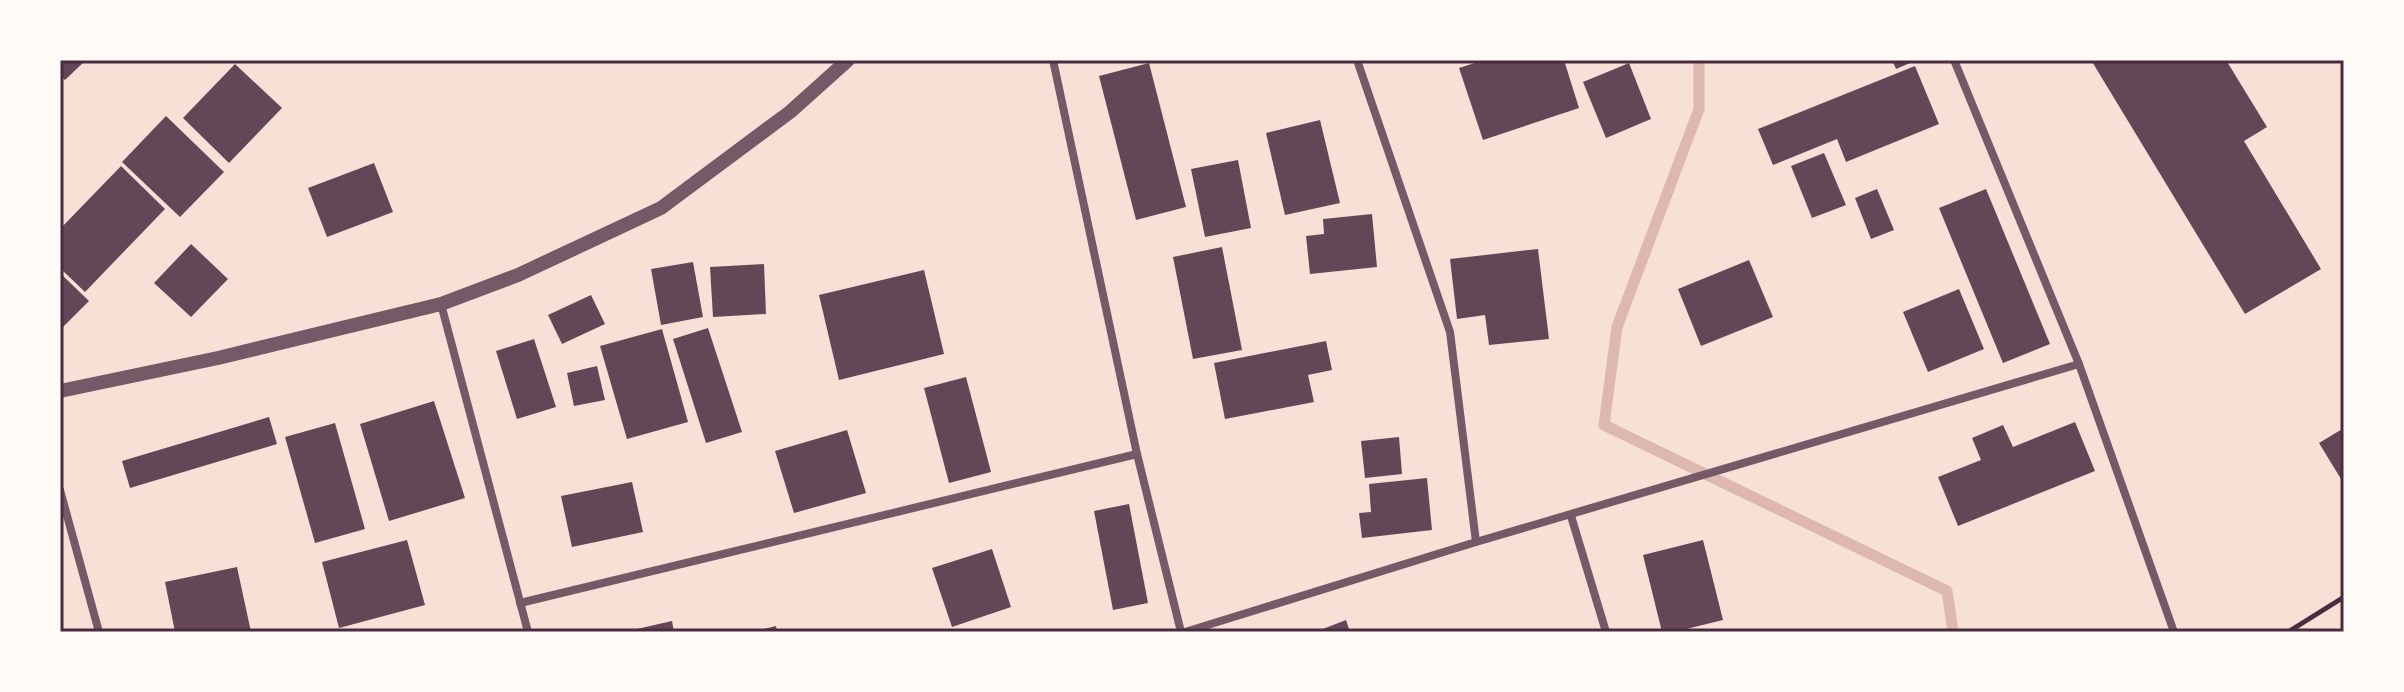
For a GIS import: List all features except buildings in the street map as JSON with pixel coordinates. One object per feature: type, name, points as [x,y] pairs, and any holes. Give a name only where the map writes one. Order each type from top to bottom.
[{"type":"street","points":[[60,391],[218,358],[441,304],[518,275],[661,208],[790,112],[848,60]]},
{"type":"street","points":[[1053,60],[1137,454],[1183,632],[2079,364]]},
{"type":"street","points":[[1357,60],[1450,332],[1476,542]]},
{"type":"street","points":[[1954,60],[2079,364],[2174,632]]},
{"type":"street","points":[[441,304],[528,632]]},
{"type":"street","points":[[520,603],[1137,454]]},
{"type":"street","points":[[60,490],[99,632]]},
{"type":"street","points":[[1571,516],[1606,632]]},
{"type":"path","points":[[2288,632],[2344,597]]},
{"type":"waterway","points":[[1699,60],[1699,109],[1617,327],[1604,425],[1947,591],[1953,632]]}]
